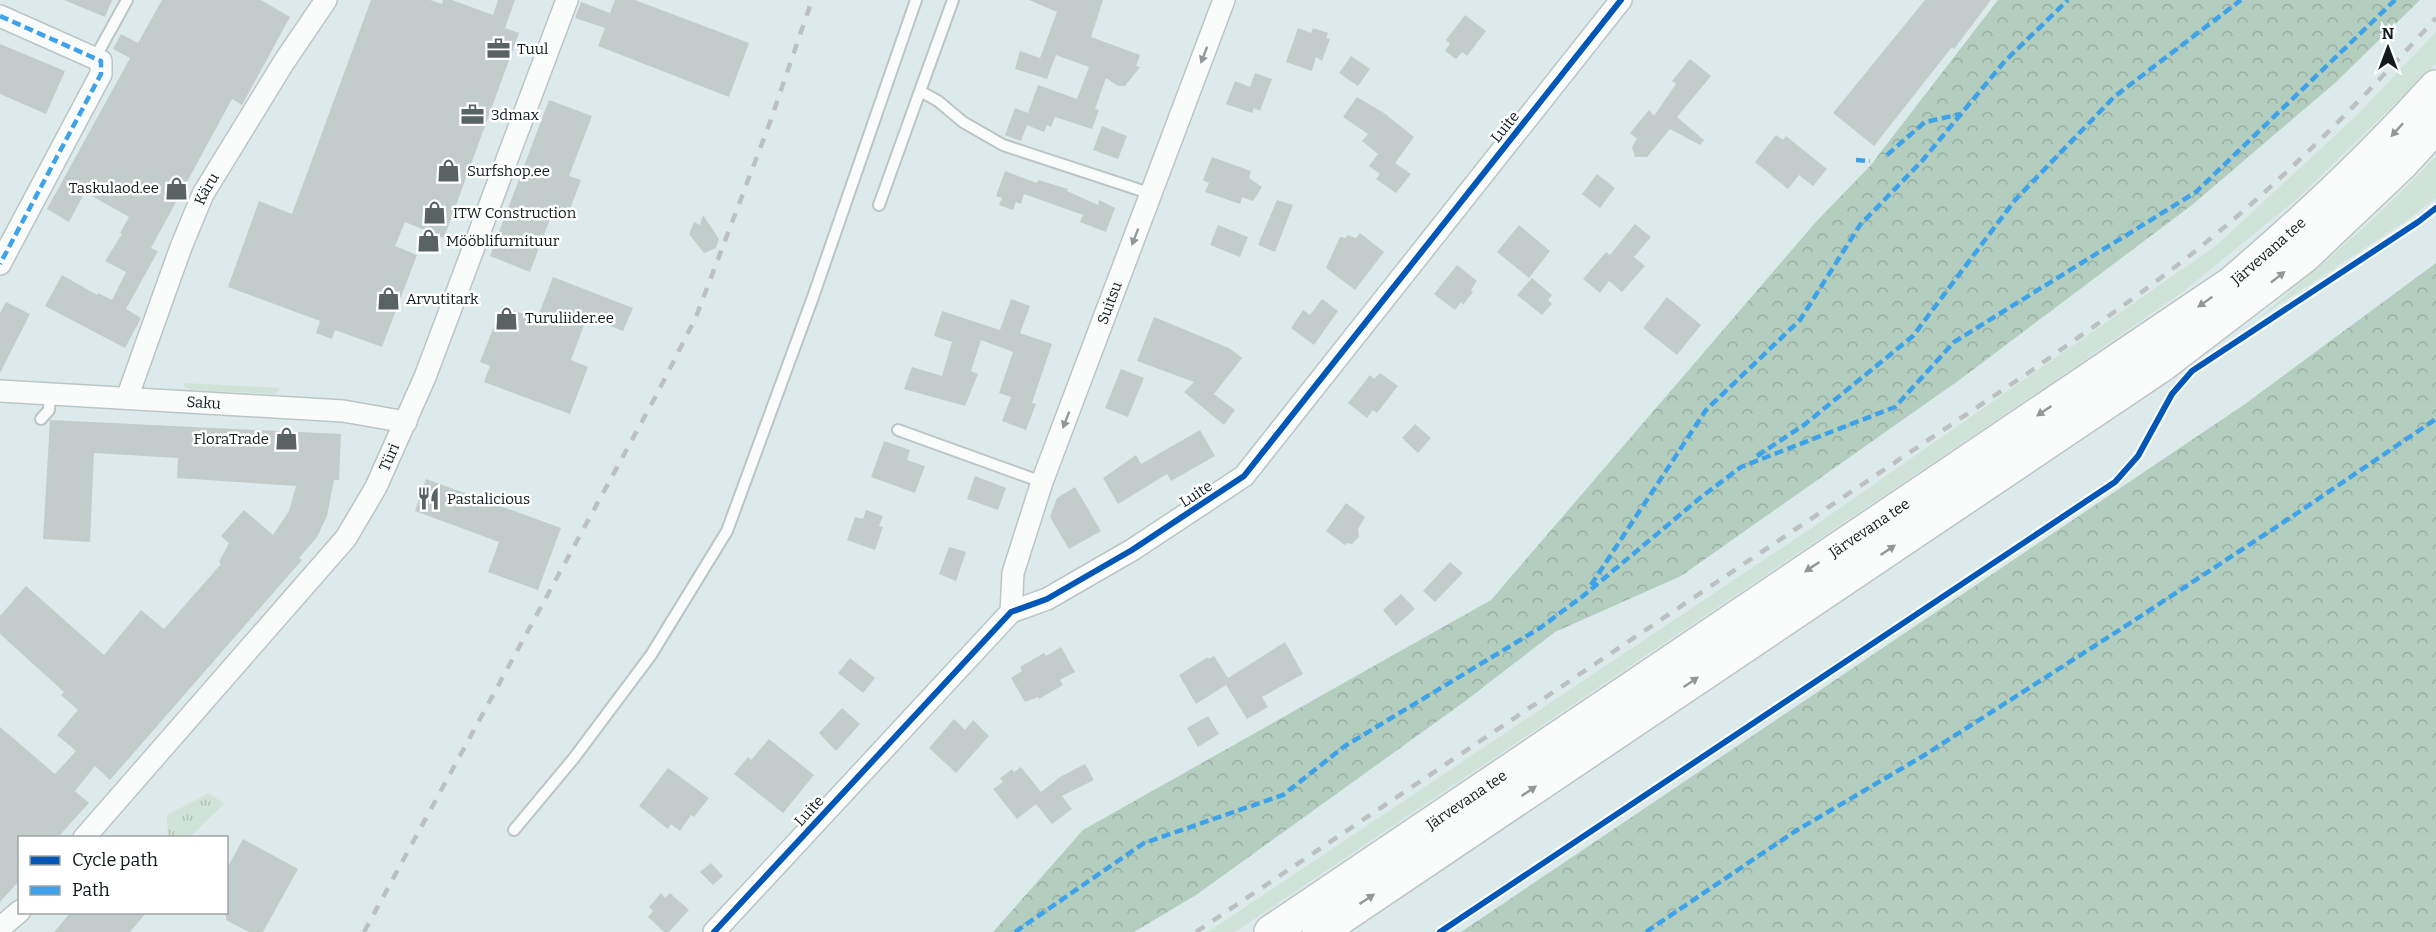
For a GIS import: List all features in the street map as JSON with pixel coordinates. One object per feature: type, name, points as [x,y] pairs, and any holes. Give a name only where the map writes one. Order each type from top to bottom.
[{"type":"highway","name":"Järvevana tee","points":[[1271,932],[2230,284],[2315,211],[2388,141],[2436,87]]},
{"type":"highway","name":"Järvevana tee","points":[[1319,932],[2163,364],[2303,258],[2401,164],[2436,126]]},
{"type":"street","name":"Türi","points":[[85,836],[346,538],[376,487],[406,422],[438,342],[567,0]]},
{"type":"street","name":"Suitsu","points":[[1011,612],[1013,573],[1042,482],[1224,0]]},
{"type":"street","name":"Luite","points":[[714,932],[1011,612],[1047,599],[1132,550],[1244,476],[1621,0]]},
{"type":"street","name":"Käru","points":[[127,398],[181,247],[203,194],[284,62],[326,2]]},
{"type":"street","points":[[0,16],[101,61],[101,74],[0,264]]},
{"type":"street","name":"Saku","points":[[0,391],[343,411],[406,422]]},
{"type":"street","points":[[0,928],[18,913]]},
{"type":"lane","points":[[95,58],[128,0]]},
{"type":"lane","points":[[514,830],[574,758],[651,656],[727,531],[813,297],[916,0]]},
{"type":"lane","points":[[879,205],[953,0]]},
{"type":"lane","points":[[920,91],[938,101],[963,122],[1003,145],[1152,194]]},
{"type":"lane","points":[[41,419],[49,410],[50,393]]},
{"type":"lane","points":[[898,430],[1042,482]]},
{"type":"green space","points":[[1998,0],[2420,0],[2335,83],[2192,205],[1962,378],[1681,576],[1555,632],[1464,702],[1196,895],[1134,932],[993,932],[1083,830],[1491,600],[1815,223],[1870,166]]},
{"type":"green space","points":[[2436,32],[2436,64],[2298,198],[2184,291],[1235,932],[1208,932],[1810,529],[2217,245],[2357,115]]},
{"type":"green space","points":[[2436,156],[2436,198],[2406,221],[2257,319],[2349,240]]},
{"type":"green space","points":[[2436,263],[2436,932],[1461,932],[2245,404]]},
{"type":"green space","points":[[184,383],[281,388],[275,394],[192,390],[185,387]]},
{"type":"green space","points":[[209,793],[224,804],[191,836],[168,836],[167,815]]},
{"type":"building","points":[[64,0],[112,0],[105,17]]},
{"type":"building","points":[[162,0],[261,0],[290,17],[242,105],[232,99],[151,248],[158,251],[126,309],[141,318],[125,348],[45,306],[62,275],[97,295],[98,293],[112,300],[126,272],[105,261],[122,234],[120,233],[129,217],[85,192],[69,222],[47,209],[130,58],[113,49],[121,34],[138,43]]},
{"type":"building","points":[[371,0],[430,0],[442,4],[443,0],[452,0],[493,15],[498,0],[515,0],[505,28],[519,33],[444,238],[405,222],[395,246],[417,255],[382,347],[335,330],[332,339],[316,333],[320,321],[228,287],[259,201],[292,214]]},
{"type":"building","points":[[615,0],[635,0],[749,43],[729,97],[598,46],[605,28],[575,18],[581,2],[610,13]]},
{"type":"building","points":[[1029,0],[1103,0],[1091,37],[1140,55],[1136,66],[1140,67],[1125,86],[1118,86],[1106,78],[1095,109],[1099,110],[1092,129],[1055,117],[1051,127],[1047,125],[1044,132],[1027,125],[1021,141],[1005,135],[1015,108],[1028,113],[1038,85],[1077,99],[1089,67],[1056,55],[1047,79],[1015,69],[1020,51],[1040,58],[1057,12]]},
{"type":"building","points":[[1925,0],[1991,0],[1874,146],[1833,113]]},
{"type":"building","points":[[1465,15],[1486,31],[1467,56],[1462,52],[1456,59],[1445,51],[1450,44],[1446,40]]},
{"type":"building","points":[[1298,28],[1311,33],[1313,28],[1328,33],[1326,38],[1330,39],[1322,61],[1316,57],[1312,71],[1286,62]]},
{"type":"building","points":[[0,44],[65,71],[46,114],[0,94]]},
{"type":"building","points":[[1351,56],[1370,69],[1358,86],[1339,73]]},
{"type":"building","points":[[1690,59],[1711,76],[1677,117],[1704,140],[1700,145],[1670,129],[1647,157],[1635,157],[1632,147],[1637,139],[1630,133],[1649,110],[1654,116],[1676,84],[1672,81]]},
{"type":"building","points":[[1255,73],[1272,79],[1260,111],[1254,108],[1252,113],[1226,104],[1235,81],[1250,87]]},
{"type":"building","points":[[1357,97],[1384,113],[1414,137],[1395,163],[1411,174],[1396,193],[1376,179],[1380,174],[1369,166],[1378,154],[1362,141],[1368,134],[1343,117]]},
{"type":"building","points":[[549,100],[592,116],[569,176],[581,180],[567,217],[553,211],[530,272],[490,256]]},
{"type":"building","points":[[1102,126],[1127,136],[1118,159],[1093,150]]},
{"type":"building","points":[[1776,135],[1783,140],[1786,136],[1827,169],[1813,186],[1799,175],[1788,189],[1755,162]]},
{"type":"building","points":[[1212,157],[1251,171],[1249,178],[1262,187],[1253,201],[1242,197],[1240,204],[1205,192],[1209,183],[1203,180]]},
{"type":"building","points":[[1005,171],[1037,183],[1038,180],[1068,189],[1067,191],[1098,205],[1099,200],[1115,208],[1106,232],[1080,222],[1083,215],[1024,194],[1021,204],[1016,202],[1013,210],[999,205],[1002,198],[996,196]]},
{"type":"building","points":[[1597,174],[1615,188],[1600,208],[1582,194]]},
{"type":"building","points":[[1277,200],[1293,205],[1275,252],[1258,245]]},
{"type":"building","points":[[703,215],[719,239],[716,248],[704,253],[689,234],[694,222],[700,225]]},
{"type":"building","points":[[1635,224],[1651,237],[1634,257],[1645,266],[1622,292],[1609,281],[1600,293],[1583,279],[1606,252],[1610,255]]},
{"type":"building","points":[[1218,225],[1248,237],[1240,257],[1210,245]]},
{"type":"building","points":[[1519,225],[1550,251],[1529,278],[1497,252]]},
{"type":"building","points":[[1360,233],[1384,252],[1355,290],[1326,268],[1340,237],[1346,238],[1347,235],[1356,238]]},
{"type":"building","points":[[1457,265],[1477,281],[1471,290],[1473,292],[1463,305],[1461,302],[1455,310],[1434,294]]},
{"type":"building","points":[[553,277],[633,308],[623,331],[587,317],[571,360],[588,367],[570,414],[484,382],[490,366],[480,362],[502,306],[537,319]]},
{"type":"building","points":[[1532,278],[1552,295],[1548,300],[1552,304],[1542,315],[1517,295]]},
{"type":"building","points":[[1667,297],[1701,325],[1677,355],[1643,328]]},
{"type":"building","points":[[1011,299],[1030,306],[1020,333],[1052,344],[1032,403],[1036,404],[1026,430],[1002,421],[1011,397],[999,393],[1013,352],[981,340],[971,371],[978,374],[965,406],[904,389],[912,367],[942,376],[952,342],[934,336],[942,311],[1000,330]]},
{"type":"building","points":[[1322,299],[1338,311],[1314,345],[1291,328],[1303,310],[1310,315]]},
{"type":"building","points":[[6,302],[30,314],[0,373],[0,313]]},
{"type":"building","points":[[1154,317],[1229,348],[1242,358],[1214,394],[1235,410],[1224,425],[1184,392],[1194,382],[1137,361]]},
{"type":"building","points":[[1121,369],[1144,378],[1128,417],[1105,408]]},
{"type":"building","points":[[1380,373],[1398,386],[1377,413],[1373,410],[1367,418],[1348,403],[1370,375],[1374,379]]},
{"type":"building","points":[[50,420],[341,434],[339,480],[334,480],[327,516],[317,537],[299,558],[302,560],[110,780],[95,766],[75,791],[89,803],[59,836],[18,836],[18,882],[0,902],[0,727],[55,774],[76,751],[57,735],[78,710],[61,695],[64,692],[0,634],[0,616],[26,586],[104,655],[141,610],[164,629],[221,564],[219,562],[229,543],[221,536],[244,510],[273,535],[289,511],[296,486],[177,478],[178,458],[94,453],[90,542],[43,539]]},
{"type":"building","points":[[1415,424],[1431,438],[1418,453],[1402,438]]},
{"type":"building","points":[[1200,430],[1215,456],[1171,481],[1167,474],[1118,504],[1103,478],[1136,455],[1141,464]]},
{"type":"building","points":[[884,441],[910,450],[907,460],[925,466],[915,493],[871,477]]},
{"type":"building","points":[[975,476],[1006,488],[998,510],[967,499]]},
{"type":"building","points":[[426,479],[561,528],[538,590],[488,572],[499,542],[415,511]]},
{"type":"building","points":[[1075,487],[1101,531],[1069,549],[1050,517],[1057,498]]},
{"type":"building","points":[[1346,503],[1365,517],[1358,529],[1359,537],[1352,544],[1345,545],[1326,531]]},
{"type":"building","points":[[866,510],[883,516],[879,526],[883,527],[875,550],[847,540],[855,517],[863,519]]},
{"type":"building","points":[[949,547],[966,552],[956,581],[939,574]]},
{"type":"building","points":[[1450,562],[1463,573],[1435,602],[1423,591]]},
{"type":"building","points":[[1401,594],[1415,609],[1396,626],[1383,610]]},
{"type":"building","points":[[1285,642],[1303,674],[1262,697],[1268,707],[1247,719],[1226,685],[1196,704],[1179,675],[1208,657],[1209,659],[1214,656],[1228,678]]},
{"type":"building","points":[[1061,647],[1075,672],[1060,680],[1063,685],[1039,699],[1038,697],[1025,702],[1011,678],[1022,671],[1020,667],[1044,653],[1046,656]]},
{"type":"building","points":[[850,658],[875,678],[863,693],[838,673]]},
{"type":"building","points":[[842,708],[860,724],[836,751],[819,733]]},
{"type":"building","points":[[1208,716],[1219,734],[1198,747],[1187,728]]},
{"type":"building","points":[[954,719],[965,730],[973,720],[989,736],[956,773],[929,748]]},
{"type":"building","points":[[769,739],[814,775],[783,813],[734,774],[748,757],[751,760]]},
{"type":"building","points":[[1085,764],[1094,780],[1062,796],[1072,809],[1052,824],[1036,804],[1017,819],[993,789],[1003,782],[1000,778],[1012,769],[1014,772],[1021,767],[1041,792],[1060,777]]},
{"type":"building","points":[[668,768],[709,798],[694,817],[691,815],[680,831],[671,824],[668,829],[639,806]]},
{"type":"building","points":[[243,839],[298,869],[263,932],[249,932],[226,920],[228,866]]},
{"type":"building","points":[[711,863],[723,876],[713,885],[700,872]]},
{"type":"building","points":[[661,893],[665,898],[670,893],[689,910],[669,932],[664,932],[648,917],[653,911],[649,907]]},
{"type":"building","points":[[69,914],[145,914],[130,932],[54,932]]},
{"type":"railway","points":[[364,932],[658,392],[696,317],[769,125],[812,0]]},
{"type":"railway","points":[[1196,932],[2028,373],[2151,285],[2251,205],[2306,154],[2436,18]]},
{"type":"marked path","points":[[1591,585],[1706,410],[1800,320],[1860,225],[1922,161],[2005,61],[2068,0]]},
{"type":"marked path","points":[[1757,456],[1804,425],[1913,336],[2015,200],[2114,97],[2241,0]]},
{"type":"marked path","points":[[1015,932],[1144,843],[1283,795],[1345,746],[1540,628],[1583,596],[1700,498],[1741,467],[1895,407],[1954,342],[2196,192],[2395,0]]},
{"type":"marked path","points":[[0,16],[101,61],[101,74],[0,264]]},
{"type":"marked path","points":[[1887,155],[1925,122],[1961,114]]},
{"type":"marked path","points":[[1856,160],[1870,161]]},
{"type":"marked path","points":[[1646,932],[1794,832],[1923,756],[2121,629],[2436,419]]},
{"type":"cycle path","points":[[714,932],[1011,612],[1047,599],[1132,550],[1244,476],[1621,0]]},
{"type":"cycle path","points":[[1440,932],[2115,482],[2138,456],[2172,394],[2192,371],[2436,208]]},
{"type":"place","name":"Tuul","points":[[499,49]]},
{"type":"place","name":"3dmax","points":[[473,115]]},
{"type":"place","name":"Surfshop.ee","points":[[449,171]]},
{"type":"place","name":"Taskulaod.ee","points":[[177,188]]},
{"type":"place","name":"ITW Construction","points":[[435,213]]},
{"type":"place","name":"Mööblifurnituur","points":[[428,241]]},
{"type":"place","name":"Arvutitark","points":[[388,299]]},
{"type":"place","name":"Turuliider.ee","points":[[507,318]]},
{"type":"place","name":"FloraTrade","points":[[287,439]]},
{"type":"place","name":"Pastalicious","points":[[429,499]]}]
